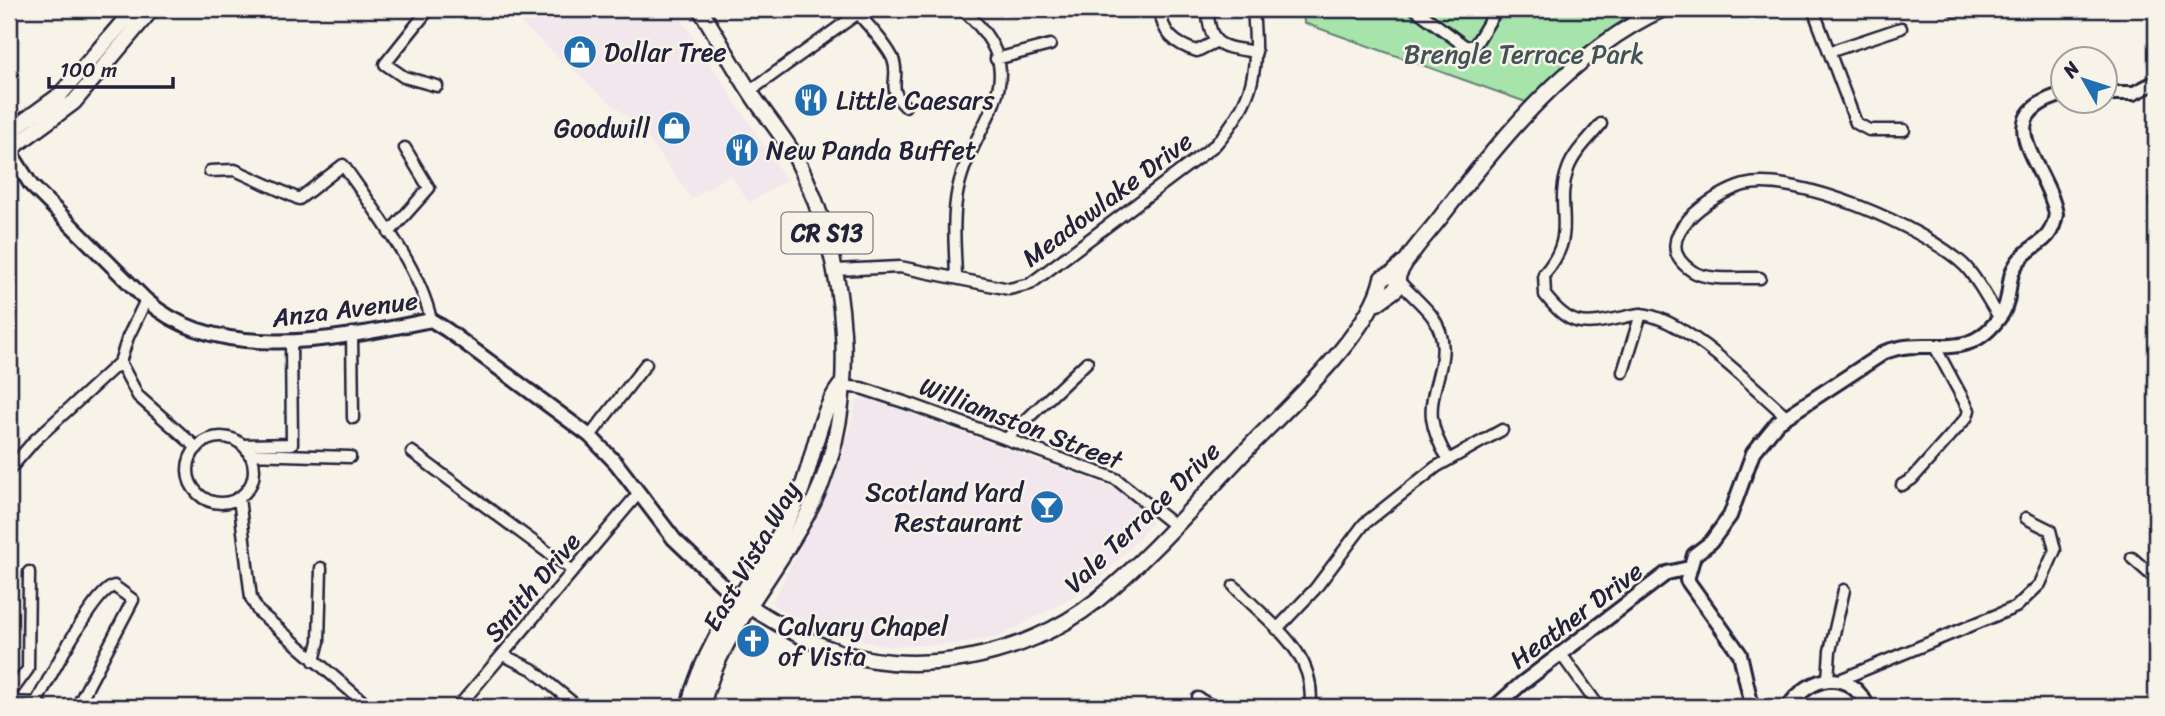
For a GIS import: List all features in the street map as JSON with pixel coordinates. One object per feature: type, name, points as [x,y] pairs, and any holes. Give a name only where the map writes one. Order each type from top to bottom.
[{"type":"main road","points":[[9,132],[60,95],[134,9]]},
{"type":"main road","points":[[9,150],[74,102],[152,9]]},
{"type":"main road","name":"East Vista Way","points":[[700,9],[750,91],[797,160],[825,226],[836,270],[842,326],[843,403],[836,437],[814,502],[722,656],[702,707]]},
{"type":"main road","name":"Vale Terrace Drive","points":[[737,599],[786,630],[827,648],[902,662],[974,657],[1034,639],[1074,616],[1122,578],[1324,370],[1480,165],[1536,106],[1581,60],[1633,15],[1662,9]]},
{"type":"main road","name":"East Vista Way","points":[[688,707],[710,646],[793,509],[815,453],[827,404],[841,386]]},
{"type":"street","points":[[429,9],[386,64],[404,77],[437,86]]},
{"type":"street","points":[[956,276],[958,190],[998,92],[996,59],[990,38],[962,9]]},
{"type":"street","points":[[1161,9],[1167,33],[1175,42],[1197,51],[1215,42]]},
{"type":"street","points":[[1208,9],[1210,36],[1215,42],[1226,47],[1256,52]]},
{"type":"street","name":"Meadowlake Drive","points":[[836,270],[900,267],[956,276],[1009,289],[1030,284],[1215,145],[1240,116],[1253,81],[1256,52],[1253,9]]},
{"type":"street","points":[[1415,9],[1466,47],[1475,45],[1497,9]]},
{"type":"street","points":[[1813,9],[1856,124],[1869,130],[1904,130]]},
{"type":"street","points":[[750,91],[861,11],[892,57],[894,90],[896,97],[905,106]]},
{"type":"street","points":[[1829,52],[1901,28]]},
{"type":"street","points":[[996,59],[1050,45]]},
{"type":"street","points":[[2120,93],[2134,93],[2156,82]]},
{"type":"street","points":[[1752,707],[1740,654],[1687,580],[1695,555],[1723,529],[1753,453],[1786,416],[1885,352],[1897,347],[1965,346],[1981,338],[2000,317],[2005,308],[2015,264],[2046,239],[2054,228],[2056,214],[2024,139],[2024,122],[2035,104],[2050,99]]},
{"type":"street","points":[[1601,124],[1569,169],[1564,241],[1554,263],[1544,274],[1542,288],[1556,309],[1572,322],[1590,324],[1641,314],[1708,346],[1786,416]]},
{"type":"street","points":[[389,233],[429,188],[405,148]]},
{"type":"street","name":"Anza Avenue","points":[[9,150],[31,185],[146,300],[173,321],[205,333],[247,341],[292,341],[431,320],[471,346],[590,436],[616,463],[674,538],[737,599]]},
{"type":"street","points":[[210,171],[235,170],[299,199],[343,165],[389,233],[428,306],[431,320]]},
{"type":"street","points":[[1759,278],[1704,276],[1692,271],[1682,262],[1677,248],[1679,231],[1688,218],[1721,192],[1759,182],[1793,186],[1897,222],[1933,241],[1965,266],[2000,317]]},
{"type":"street","points":[[1392,283],[1433,317],[1442,341],[1443,362],[1431,415],[1437,441],[1448,459]]},
{"type":"street","points":[[9,470],[34,441],[120,362],[128,337],[146,300]]},
{"type":"street","points":[[1623,372],[1641,314]]},
{"type":"street","points":[[352,333],[353,418]]},
{"type":"street","points":[[246,449],[292,444],[292,341]]},
{"type":"street","points":[[1902,485],[1912,478],[1967,417],[1969,410],[1935,347]]},
{"type":"street","points":[[120,362],[138,396],[197,448]]},
{"type":"street","points":[[1006,439],[1087,362]]},
{"type":"street","points":[[590,436],[646,363]]},
{"type":"street","name":"Williamston Street","points":[[841,386],[861,388],[1116,479],[1174,525]]},
{"type":"street","points":[[1278,629],[1314,589],[1364,524],[1448,459],[1502,430]]},
{"type":"street","points":[[246,449],[254,473],[246,491],[239,498],[219,503],[208,501],[193,487],[188,467],[197,448],[214,438],[224,438],[246,449],[350,457]]},
{"type":"street","points":[[412,452],[573,571]]},
{"type":"street","name":"Smith Drive","points":[[458,707],[638,494]]},
{"type":"street","points":[[239,498],[251,598],[258,611],[369,707]]},
{"type":"street","points":[[1788,707],[1807,687],[1833,680],[2016,607],[2033,593],[2049,567],[2055,550],[2050,530],[2026,518]]},
{"type":"street","points":[[2132,558],[2156,579]]},
{"type":"street","points":[[314,661],[319,641],[321,568]]},
{"type":"street","name":"Heather Drive","points":[[1495,707],[1667,573],[1689,568]]},
{"type":"street","points":[[9,695],[28,669],[29,572]]},
{"type":"street","points":[[9,702],[40,705],[86,617],[103,591],[114,586],[133,600],[77,707]]},
{"type":"street","points":[[1234,586],[1296,648],[1307,668],[1310,707]]},
{"type":"street","points":[[1833,680],[1830,651],[1844,590]]},
{"type":"street","points":[[1561,654],[1599,707]]},
{"type":"street","points":[[503,655],[532,668],[578,707]]},
{"type":"street","points":[[1833,680],[1855,689],[1868,707]]},
{"type":"street","points":[[1198,698],[1214,707]]},
{"type":"shaded area","points":[[532,9],[675,9],[786,180],[749,203],[730,174],[692,199],[638,125],[520,22]]},
{"type":"shaded area","points":[[865,397],[1127,493],[1152,523],[1097,584],[999,637],[958,644],[885,646],[838,634],[784,612],[772,603],[804,540],[850,428],[856,402]]},
{"type":"green space","name":"Brengle Terrace Park","points":[[1303,9],[1660,9],[1633,23],[1537,106],[1304,23]]},
{"type":"place","name":"Dollar Tree","points":[[580,52]]},
{"type":"place","name":"Little Caesars","points":[[811,100]]},
{"type":"place","name":"Goodwill","points":[[674,128]]},
{"type":"place","name":"New Panda Buffet","points":[[742,150]]},
{"type":"place","name":"Scotland Yard Restaurant","points":[[1047,507]]},
{"type":"place","name":"Calvary Chapel of Vista","points":[[753,641]]}]
